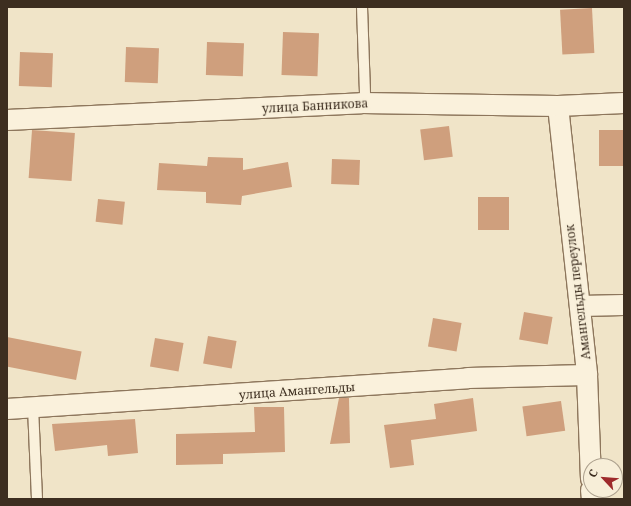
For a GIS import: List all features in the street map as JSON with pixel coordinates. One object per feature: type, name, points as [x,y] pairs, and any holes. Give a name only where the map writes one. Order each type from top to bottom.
[{"type":"street","name":"улица Банникова","points":[[7,120],[362,103],[558,106],[624,103]]},
{"type":"street","name":"Амангельды переулок","points":[[558,106],[587,375],[590,458]]},
{"type":"street","points":[[580,306],[624,305]]},
{"type":"street","name":"улица Амангельды","points":[[7,409],[33,406],[75,407],[468,378],[587,375]]},
{"type":"lane","points":[[362,7],[365,92]]},
{"type":"lane","points":[[33,406],[37,499]]},
{"type":"building","points":[[592,8],[594,53],[562,55],[560,10]]},
{"type":"building","points":[[283,32],[319,33],[317,76],[281,75]]},
{"type":"building","points":[[207,42],[244,43],[243,76],[206,75]]},
{"type":"building","points":[[126,47],[159,48],[158,83],[125,82]]},
{"type":"building","points":[[20,52],[53,53],[52,87],[19,86]]},
{"type":"building","points":[[449,126],[453,157],[424,160],[420,130]]},
{"type":"building","points":[[32,130],[75,133],[72,181],[29,178]]},
{"type":"building","points":[[599,130],[624,130],[624,166],[599,166]]},
{"type":"building","points":[[208,157],[243,158],[243,170],[288,162],[292,187],[242,196],[241,205],[206,203],[206,192],[157,190],[159,163],[207,166]]},
{"type":"building","points":[[332,159],[360,160],[359,185],[331,184]]},
{"type":"building","points":[[478,197],[509,197],[509,230],[478,230]]},
{"type":"building","points":[[98,199],[125,202],[122,225],[96,222]]},
{"type":"building","points":[[524,312],[553,317],[548,345],[519,340]]},
{"type":"building","points":[[433,318],[462,323],[457,352],[428,347]]},
{"type":"building","points":[[208,336],[237,341],[232,369],[203,364]]},
{"type":"building","points":[[7,337],[82,352],[76,380],[7,367]]},
{"type":"building","points":[[155,338],[184,343],[179,372],[150,367]]},
{"type":"building","points":[[339,398],[349,398],[350,443],[330,444]]},
{"type":"building","points":[[473,398],[477,431],[411,440],[414,465],[390,468],[384,425],[436,419],[434,404]]},
{"type":"building","points":[[561,401],[565,431],[527,436],[522,406]]},
{"type":"building","points":[[254,407],[284,407],[285,452],[223,454],[223,464],[176,465],[176,434],[255,432]]},
{"type":"building","points":[[135,419],[138,453],[108,456],[107,445],[55,451],[52,424]]}]
